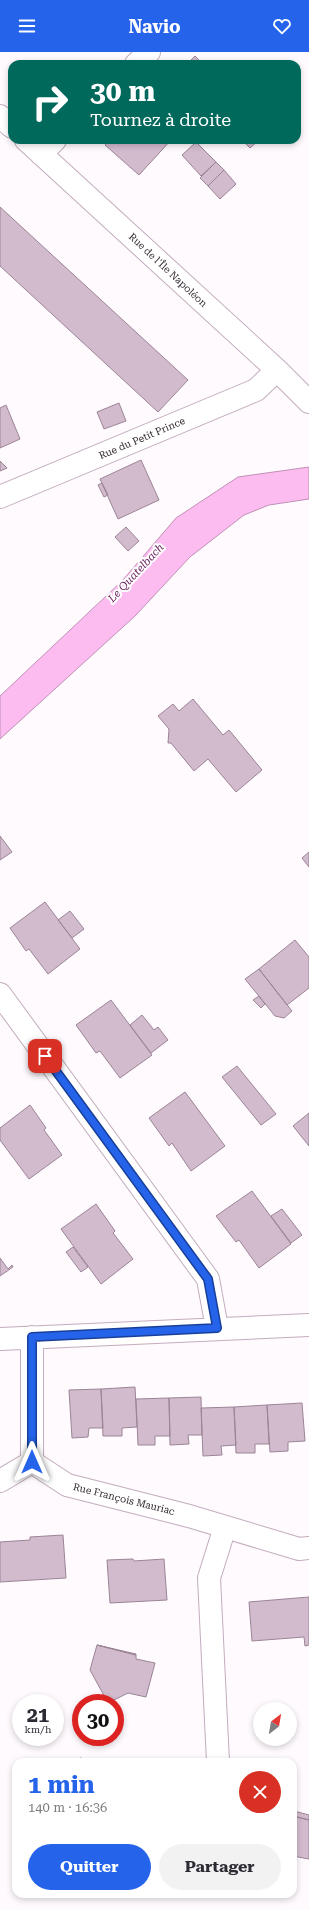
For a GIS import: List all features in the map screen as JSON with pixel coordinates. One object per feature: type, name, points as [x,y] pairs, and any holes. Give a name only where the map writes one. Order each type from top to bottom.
[{"type":"street","points":[[140,60],[149,52]]},
{"type":"street","points":[[0,116],[8,123]]},
{"type":"street","name":"Rue de l'Île Napoléon","points":[[41,145],[309,402]]},
{"type":"street","name":"Rue du Petit Prince","points":[[0,497],[256,390],[277,370]]},
{"type":"street","points":[[0,994],[208,1279],[217,1328]]},
{"type":"street","points":[[0,1339],[309,1325]]},
{"type":"street","points":[[0,1481],[32,1462],[32,1337]]},
{"type":"street","name":"Rue François Mauriac","points":[[32,1462],[67,1485],[189,1516],[299,1549],[309,1548]]},
{"type":"street","points":[[218,1758],[209,1578],[225,1527]]},
{"type":"water","name":"Le Quatelbach","points":[[309,467],[309,499],[269,505],[244,515],[190,557],[135,616],[0,739],[0,696],[122,581],[176,518],[238,477]]},
{"type":"building","points":[[195,56],[199,60],[191,60]]},
{"type":"building","points":[[106,144],[167,144],[139,175],[105,145]]},
{"type":"building","points":[[194,144],[198,144],[216,162],[201,176],[182,155]]},
{"type":"building","points":[[246,144],[254,144],[250,148]]},
{"type":"building","points":[[216,162],[224,170],[208,186],[200,178]]},
{"type":"building","points":[[224,170],[236,184],[220,199],[208,186]]},
{"type":"building","points":[[0,207],[188,380],[158,412],[0,266]]},
{"type":"building","points":[[119,403],[126,421],[104,429],[97,412]]},
{"type":"building","points":[[6,405],[20,439],[0,448],[0,408]]},
{"type":"building","points":[[141,460],[159,500],[118,519],[100,479]]},
{"type":"building","points":[[0,461],[7,468],[0,471]]},
{"type":"building","points":[[102,483],[108,495],[104,497],[98,485]]},
{"type":"building","points":[[126,527],[139,541],[128,551],[115,537]]},
{"type":"building","points":[[193,699],[223,735],[229,730],[262,770],[236,792],[208,759],[194,771],[171,743],[168,743],[169,729],[158,716],[173,704],[179,711]]},
{"type":"building","points":[[0,836],[12,852],[0,860]]},
{"type":"building","points":[[309,852],[309,867],[302,858]]},
{"type":"building","points":[[45,902],[80,949],[48,974],[29,949],[26,951],[10,928]]},
{"type":"building","points":[[70,911],[84,929],[72,938],[58,920]]},
{"type":"building","points":[[295,940],[309,957],[309,988],[287,1005],[259,969]]},
{"type":"building","points":[[259,969],[292,1011],[284,1018],[275,1016],[245,979]]},
{"type":"building","points":[[259,996],[265,1004],[261,1008],[253,1000]]},
{"type":"building","points":[[111,1000],[152,1055],[120,1078],[100,1051],[96,1053],[76,1025]]},
{"type":"building","points":[[142,1015],[154,1030],[158,1027],[168,1040],[151,1053],[130,1025]]},
{"type":"building","points":[[237,1066],[276,1114],[261,1125],[222,1077]]},
{"type":"building","points":[[185,1092],[225,1146],[191,1171],[172,1143],[169,1146],[149,1118]]},
{"type":"building","points":[[30,1105],[46,1128],[44,1130],[62,1155],[29,1179],[0,1140],[0,1128]]},
{"type":"building","points":[[309,1113],[309,1146],[293,1126]]},
{"type":"building","points":[[252,1191],[291,1244],[259,1268],[239,1240],[236,1242],[216,1216]]},
{"type":"building","points":[[96,1204],[115,1231],[113,1233],[133,1259],[101,1284],[61,1229]]},
{"type":"building","points":[[282,1209],[302,1235],[291,1243],[271,1216]]},
{"type":"building","points":[[73,1247],[88,1267],[81,1272],[66,1252]]},
{"type":"building","points":[[0,1258],[8,1269],[12,1265],[13,1267],[0,1276]]},
{"type":"building","points":[[135,1387],[137,1427],[122,1428],[122,1436],[103,1436],[101,1389]]},
{"type":"building","points":[[101,1389],[103,1428],[89,1428],[88,1437],[72,1438],[69,1390]]},
{"type":"building","points":[[201,1397],[202,1435],[188,1435],[189,1444],[170,1445],[169,1398]]},
{"type":"building","points":[[169,1398],[170,1436],[155,1436],[155,1445],[138,1445],[136,1399]]},
{"type":"building","points":[[302,1403],[305,1441],[288,1442],[288,1451],[270,1452],[267,1405]]},
{"type":"building","points":[[267,1405],[269,1444],[255,1444],[255,1453],[236,1453],[234,1407]]},
{"type":"building","points":[[234,1407],[236,1445],[221,1446],[222,1455],[203,1456],[201,1408]]},
{"type":"building","points":[[63,1535],[66,1578],[0,1582],[0,1542],[30,1540],[30,1537]]},
{"type":"building","points":[[133,1559],[134,1561],[164,1559],[167,1600],[110,1603],[107,1560]]},
{"type":"building","points":[[309,1597],[309,1645],[305,1646],[304,1637],[252,1641],[249,1602]]},
{"type":"building","points":[[97,1645],[136,1654],[136,1655]]},
{"type":"building","points":[[97,1645],[136,1655],[136,1659],[155,1663],[146,1697],[128,1693],[124,1695],[103,1694],[90,1670]]},
{"type":"building","points":[[297,1812],[309,1815],[309,1820],[297,1817]]},
{"type":"building","points":[[297,1817],[309,1820],[309,1859],[297,1857]]},
{"type":"route","points":[[32,1462],[32,1337],[217,1328],[208,1279],[45,1056]]}]
